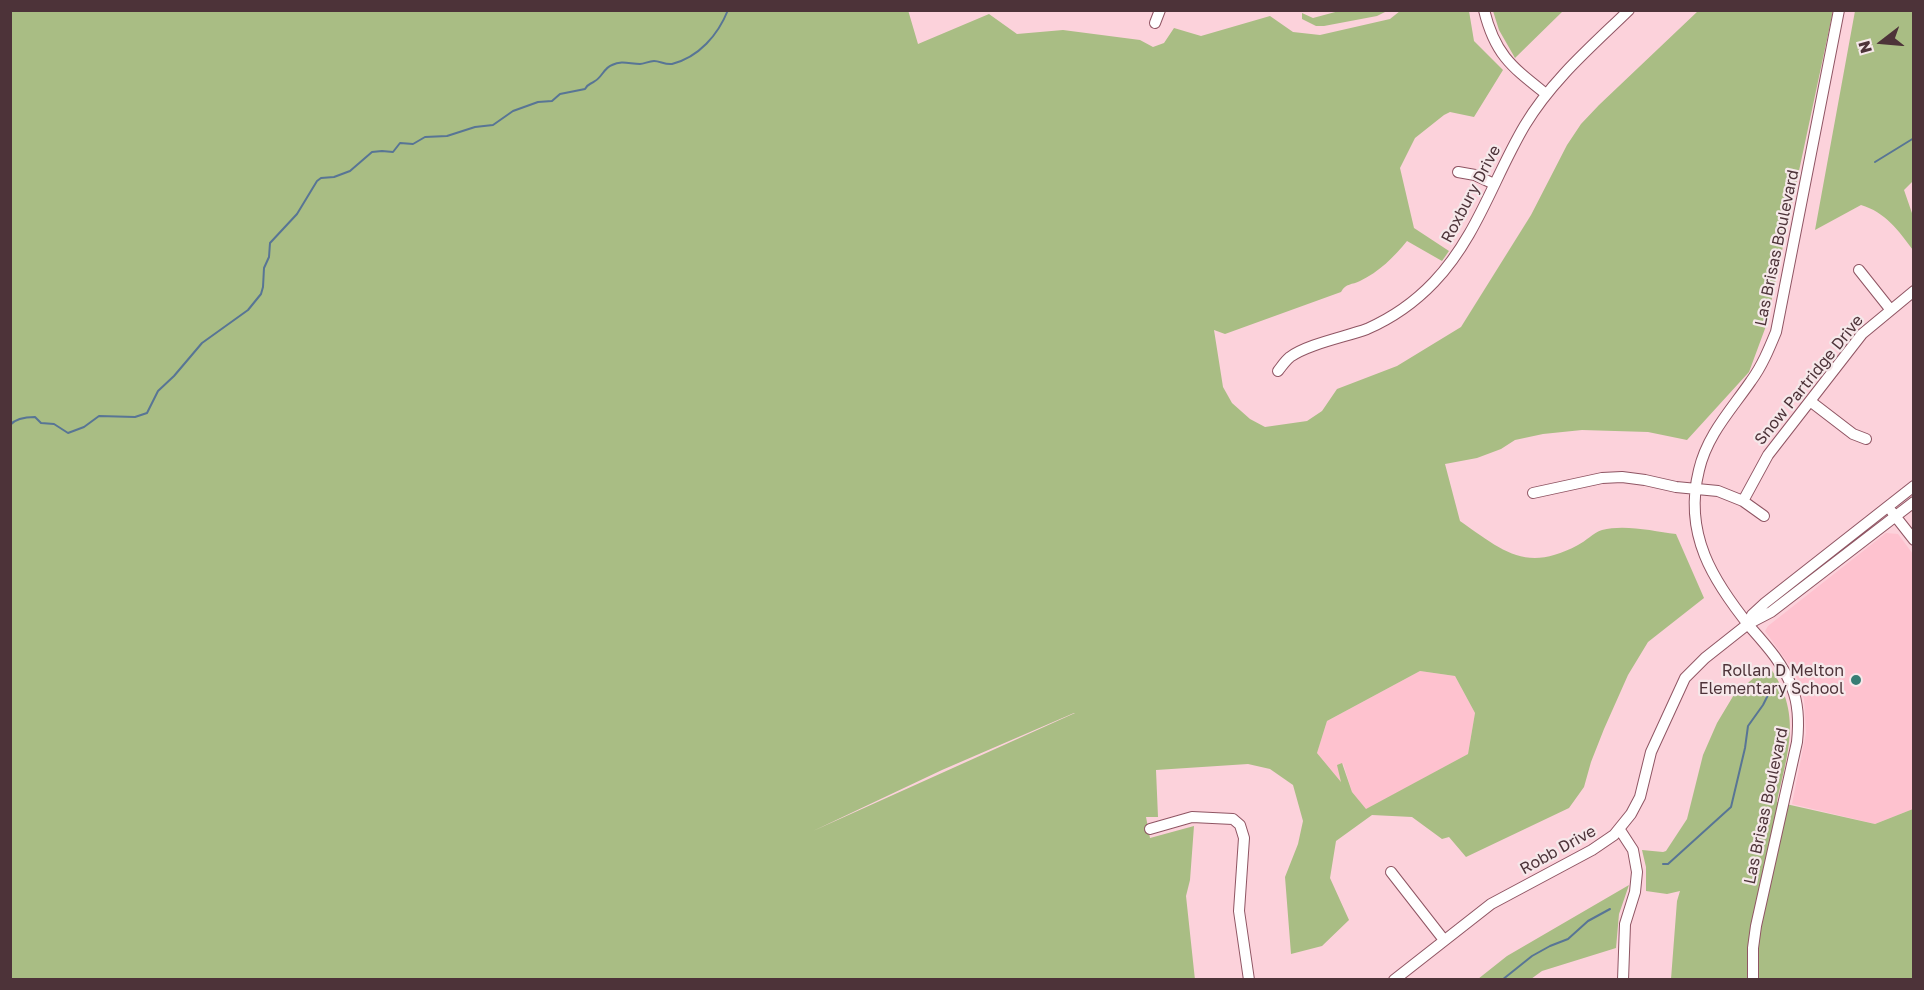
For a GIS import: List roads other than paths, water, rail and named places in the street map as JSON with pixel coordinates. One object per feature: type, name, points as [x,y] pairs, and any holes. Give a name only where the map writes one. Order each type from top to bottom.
[{"type":"street","points":[[1155,23],[1160,10]]},
{"type":"street","points":[[1484,10],[1493,38],[1505,59],[1522,76],[1546,94]]},
{"type":"street","name":"Roxbury Drive","points":[[1278,371],[1292,355],[1376,325],[1400,311],[1426,290],[1459,251],[1482,211],[1525,124],[1546,94],[1564,73],[1629,10]]},
{"type":"street","name":"Las Brisas Boulevard","points":[[1753,980],[1753,948],[1756,927],[1797,742],[1796,700],[1787,675],[1777,659],[1722,589],[1706,562],[1696,528],[1695,490],[1698,472],[1710,440],[1718,425],[1761,366],[1776,332],[1839,10]]},
{"type":"street","points":[[1458,172],[1475,175],[1494,184]]},
{"type":"street","points":[[1859,270],[1890,309]]},
{"type":"street","name":"Snow Partridge Drive","points":[[1743,501],[1768,455],[1862,334],[1914,291]]},
{"type":"street","points":[[1810,401],[1853,434],[1866,439]]},
{"type":"street","points":[[1533,493],[1612,477],[1645,480],[1695,490],[1719,491],[1743,501],[1764,516]]},
{"type":"street","name":"Robb Drive","points":[[1748,624],[1753,614],[1765,603],[1914,486]]},
{"type":"street","name":"Robb Drive","points":[[1395,980],[1491,904],[1592,850],[1620,830],[1640,797],[1651,752],[1685,678],[1705,658],[1748,624],[1771,612],[1914,502]]},
{"type":"street","points":[[1888,506],[1914,540]]},
{"type":"street","points":[[1150,829],[1192,817],[1233,819],[1240,825],[1244,838],[1239,902],[1249,980]]},
{"type":"street","points":[[1620,830],[1633,850],[1637,872],[1635,892],[1625,924],[1623,980]]},
{"type":"street","points":[[1391,872],[1444,940]]},
{"type":"waterway","points":[[10,425],[18,419],[35,417],[41,423],[54,424],[68,433],[84,427],[99,416],[135,417],[147,413],[158,391],[202,343],[248,310],[261,294],[270,243],[297,214],[321,178],[334,177],[350,171],[372,152],[393,152],[400,143],[413,144],[425,137],[447,136],[475,127],[493,125],[513,111],[538,102],[552,101],[560,94],[585,89],[609,66],[623,62],[640,64],[654,61],[672,64],[682,61],[706,44],[719,28],[728,10]]},
{"type":"waterway","points":[[1875,162],[1914,138]]},
{"type":"waterway","points":[[1663,864],[1668,864],[1731,807],[1748,726],[1769,693]]},
{"type":"waterway","points":[[1502,980],[1532,956],[1568,939],[1588,921],[1610,909]]},
{"type":"place","name":"Rollan D Melton Elementary School","points":[[1856,680]]}]
